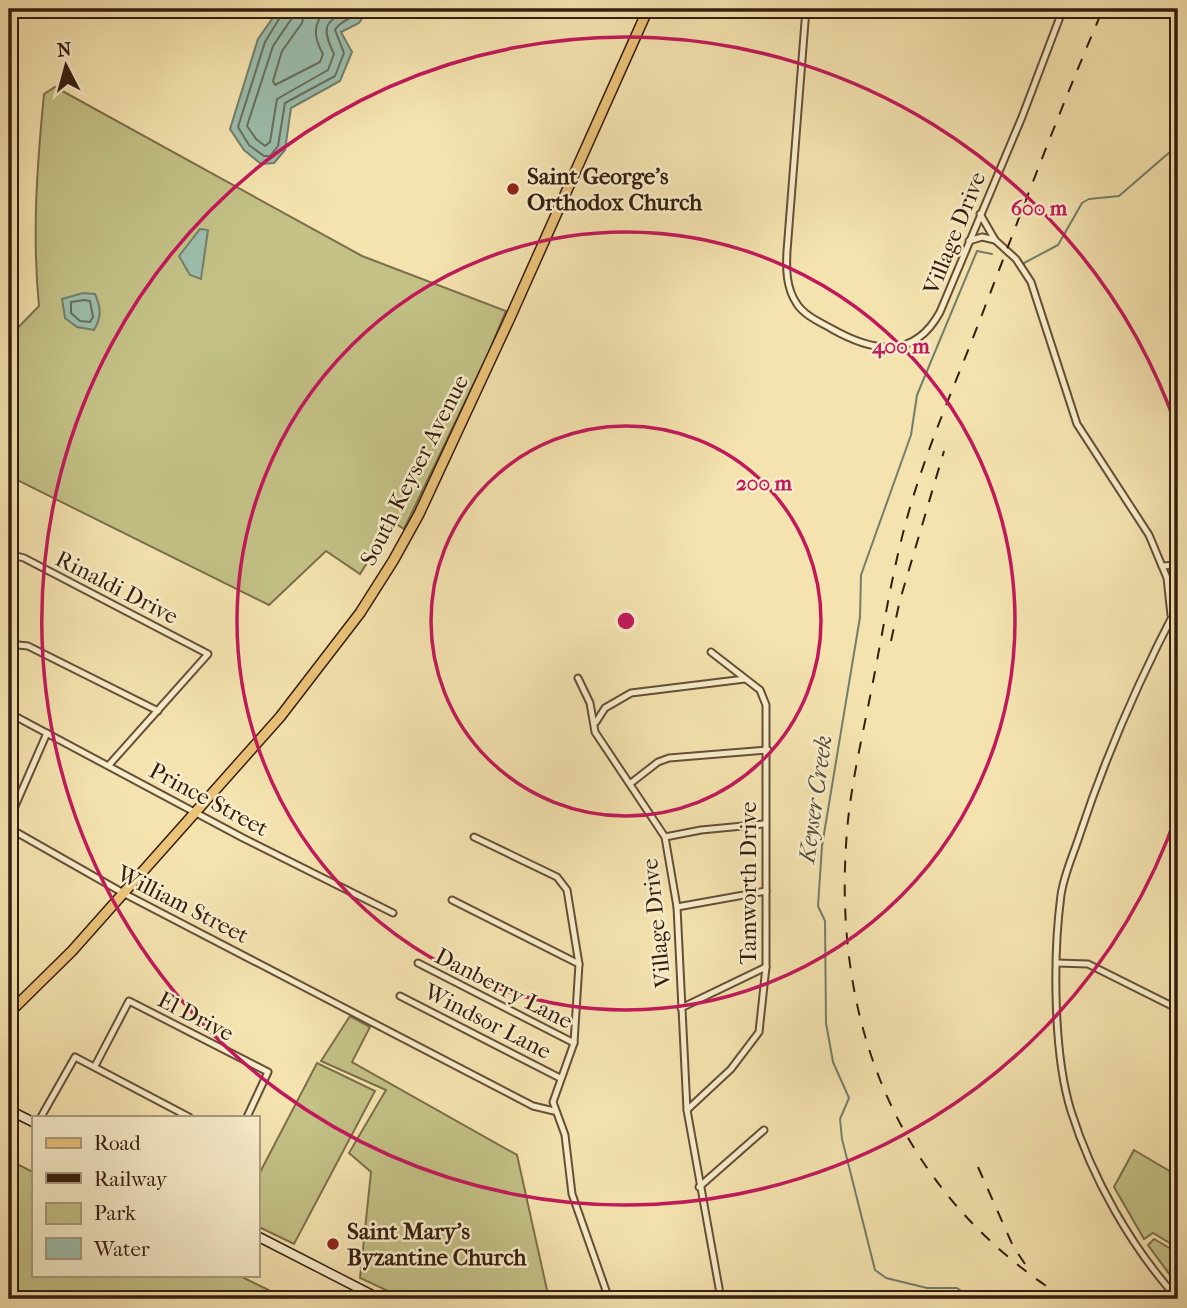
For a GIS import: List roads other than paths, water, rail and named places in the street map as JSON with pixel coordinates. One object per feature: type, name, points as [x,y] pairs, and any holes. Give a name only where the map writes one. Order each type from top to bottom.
[{"type":"main road","name":"South Keyser Avenue","points":[[9,1013],[125,894],[280,717],[333,650],[393,561],[419,514],[509,320],[648,9]]},
{"type":"street","name":"Village Drive","points":[[806,9],[786,273],[797,304],[808,315],[873,348],[908,344],[934,323],[1022,117],[1063,9]]},
{"type":"street","points":[[979,214],[995,240],[1016,259],[1031,282],[1077,424],[1149,535],[1167,578],[1172,617]]},
{"type":"street","points":[[969,242],[982,237],[995,240]]},
{"type":"street","name":"Rinaldi Drive","points":[[9,554],[208,654],[158,710]]},
{"type":"street","points":[[1162,566],[1178,565]]},
{"type":"street","points":[[1178,605],[1149,662],[1090,803],[1061,892],[1057,962],[1059,1038],[1070,1109],[1093,1167],[1136,1246],[1178,1299]]},
{"type":"street","points":[[9,644],[28,646],[158,710],[109,765]]},
{"type":"street","name":"Tamworth Drive","points":[[687,1110],[731,1069],[759,1032],[765,967],[764,824],[768,750],[766,705],[760,690],[711,652]]},
{"type":"street","name":"Village Drive","points":[[578,678],[595,723],[595,732],[665,837],[677,907],[687,1110],[721,1299]]},
{"type":"street","points":[[595,723],[605,708],[631,693],[745,679]]},
{"type":"street","name":"Prince Street","points":[[9,713],[393,914]]},
{"type":"street","points":[[9,819],[47,733]]},
{"type":"street","points":[[631,783],[658,762],[669,758],[768,750]]},
{"type":"street","points":[[665,837],[729,826],[764,824]]},
{"type":"street","name":"William Street","points":[[9,828],[125,894],[533,1106],[554,1111]]},
{"type":"street","points":[[474,837],[557,877],[567,890],[579,964],[574,1043],[552,1096],[554,1111],[565,1136],[572,1194],[609,1299]]},
{"type":"street","points":[[677,907],[766,891]]},
{"type":"street","points":[[453,900],[579,964]]},
{"type":"street","points":[[1057,962],[1088,964],[1178,1009]]},
{"type":"street","name":"Danberry Lane","points":[[418,963],[574,1043]]},
{"type":"street","points":[[681,1008],[765,967]]},
{"type":"street","name":"Windsor Lane","points":[[400,996],[560,1078]]},
{"type":"street","name":"El Drive","points":[[95,1066],[129,1001],[268,1072],[247,1116]]},
{"type":"street","points":[[42,1116],[75,1057],[187,1116]]},
{"type":"street","points":[[9,1111],[32,1122]]},
{"type":"street","points":[[699,1187],[764,1130]]},
{"type":"street","points":[[259,1237],[380,1299]]},
{"type":"water","points":[[279,9],[368,9],[359,23],[341,32],[352,52],[340,81],[291,108],[285,150],[274,163],[261,164],[244,150],[230,129],[258,39]]},
{"type":"water","points":[[200,229],[208,230],[201,279],[190,275],[179,256]]},
{"type":"water","points":[[83,293],[95,294],[98,304],[100,312],[94,330],[77,327],[65,318],[62,299]]},
{"type":"waterway","name":"Keyser Creek","points":[[1024,263],[1058,245],[1082,203],[1089,199],[1119,196],[1178,145]]},
{"type":"waterway","name":"Keyser Creek","points":[[973,1299],[957,1288],[927,1288],[886,1278],[875,1270],[842,1139],[840,1119],[849,1098],[833,1062],[826,1023],[825,921],[818,906],[822,846],[860,617],[861,575],[911,435],[917,395],[977,251],[992,254]]},
{"type":"railway","points":[[1066,1299],[1008,1257],[959,1209],[919,1156],[888,1098],[865,1037],[851,971],[845,903],[847,831],[854,778],[893,578],[917,486],[934,436],[1103,9]]},
{"type":"railway","points":[[891,641],[900,600],[944,451]]},
{"type":"railway","points":[[978,1167],[1013,1246],[1027,1267]]},
{"type":"place","name":"Saint George's Orthodox Church","points":[[513,189]]},
{"type":"place","name":"Saint Mary's Byzantine Church","points":[[333,1244]]}]
